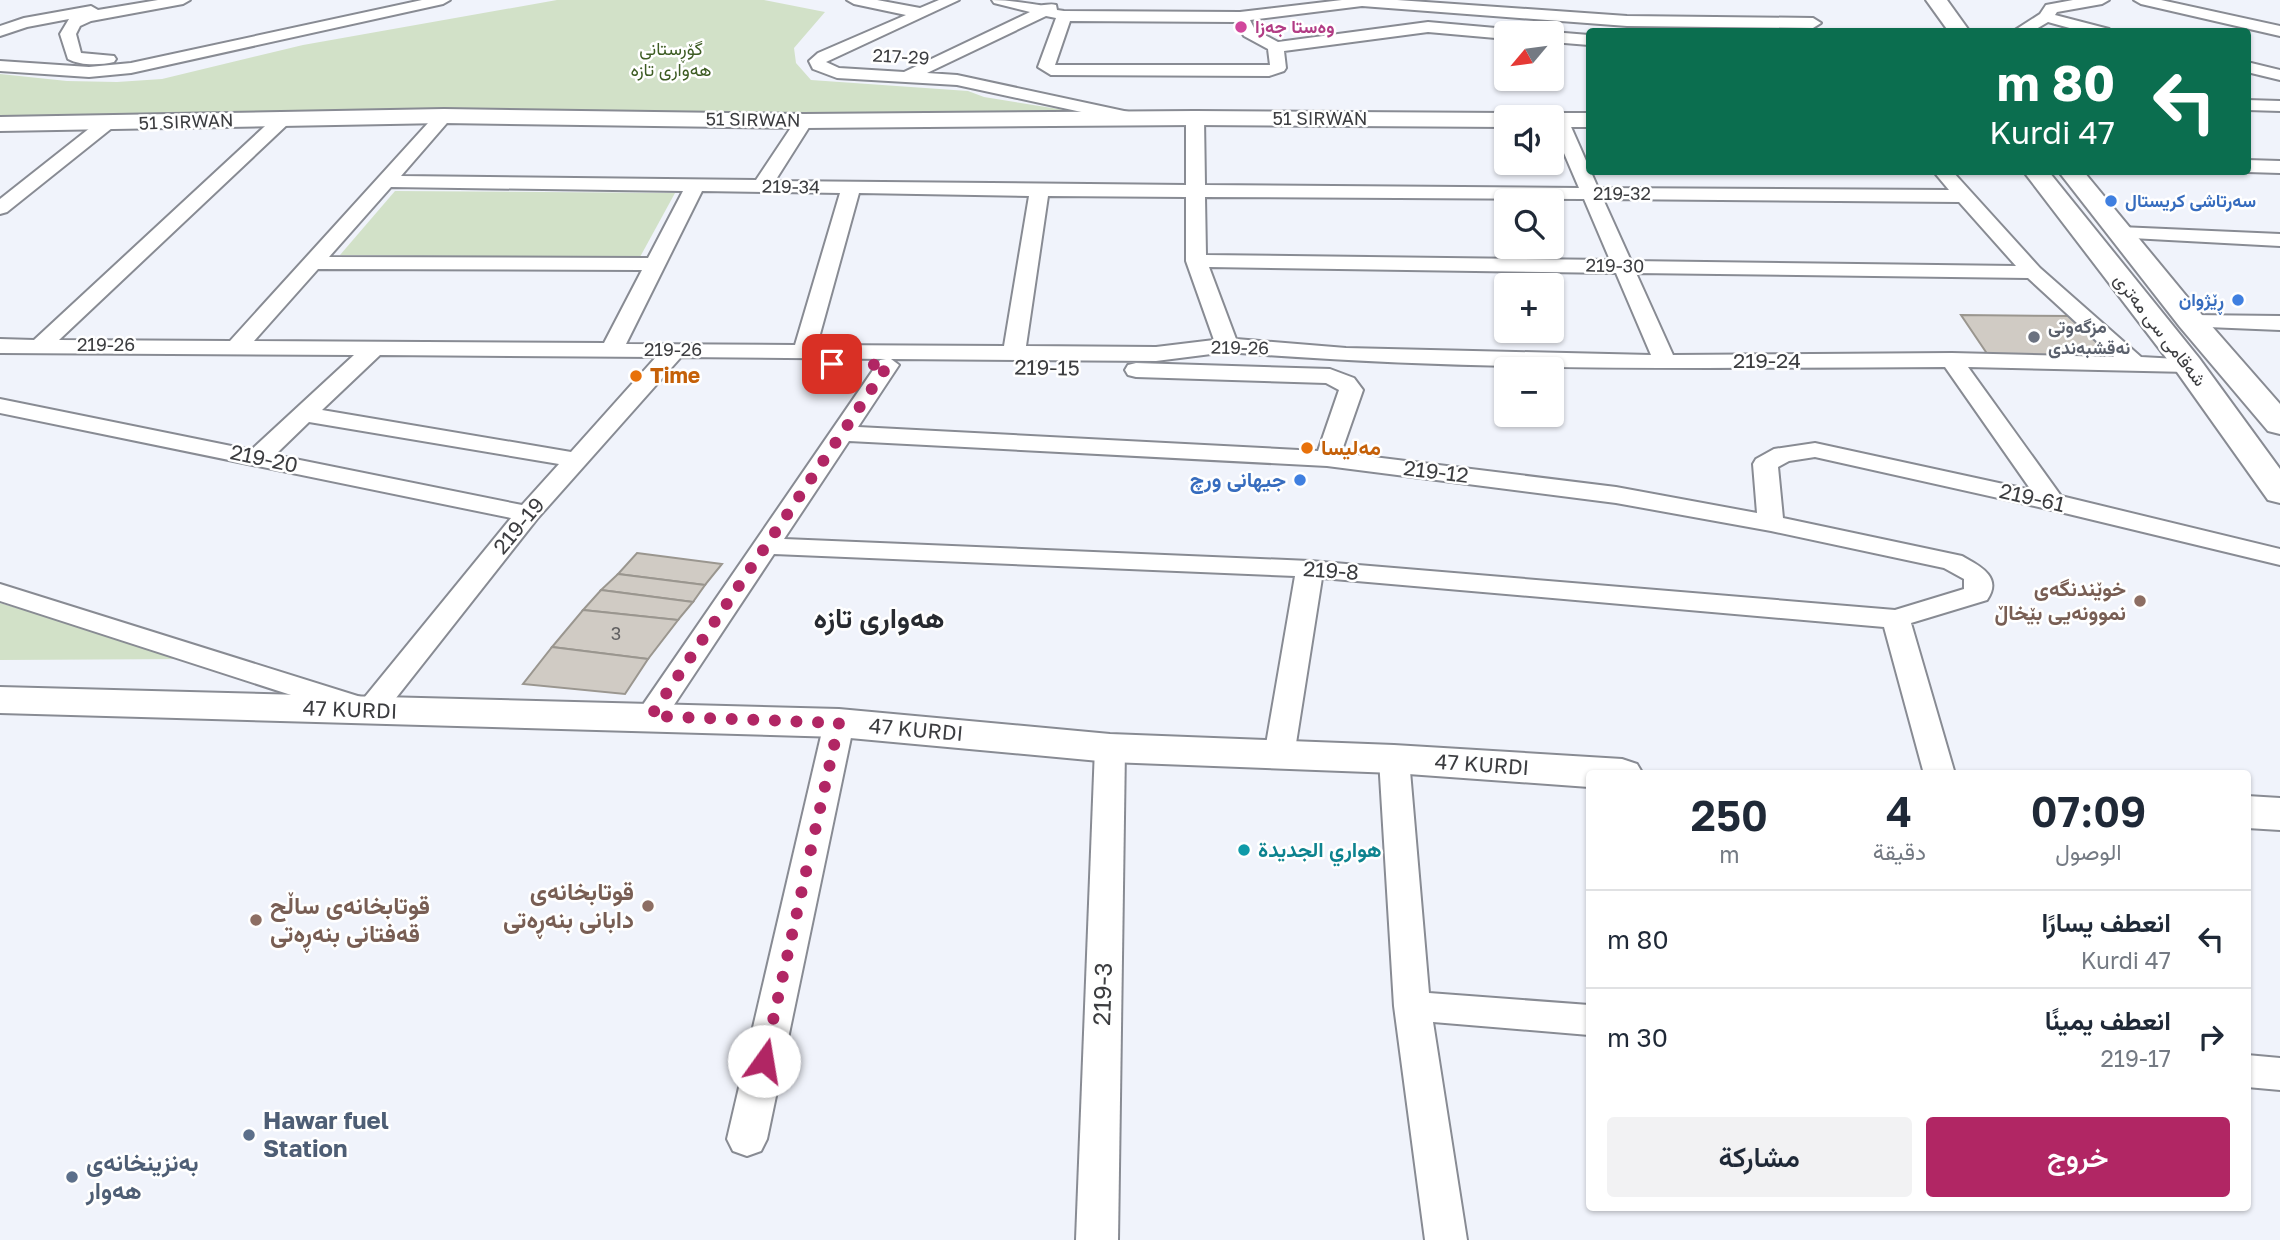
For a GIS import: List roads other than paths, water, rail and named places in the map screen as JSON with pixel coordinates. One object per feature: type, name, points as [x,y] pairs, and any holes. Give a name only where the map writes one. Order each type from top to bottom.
[{"type":"main road","points":[[1936,0],[1958,28]]},
{"type":"main road","name":"51 SIRWAN","points":[[0,124],[444,116],[804,121],[1132,118],[1494,120]]},
{"type":"main road","points":[[1564,120],[1586,120]]},
{"type":"main road","name":"شەقامی سی مەتری","points":[[2038,175],[2188,365],[2280,493]]},
{"type":"main road","name":"شەقامی سی مەتری","points":[[2073,175],[2191,321],[2280,424]]},
{"type":"main road","name":"47 KURDI","points":[[0,701],[839,723],[1110,748],[1394,759],[1586,772]]},
{"type":"main road","points":[[2251,812],[2280,814]]},
{"type":"street","points":[[0,31],[24,23],[156,0]]},
{"type":"street","points":[[183,0],[87,17],[74,23],[68,34],[74,56],[80,59],[102,59],[175,49],[228,48]]},
{"type":"street","points":[[0,66],[89,72],[159,64],[414,2],[443,0]]},
{"type":"street","points":[[854,0],[921,13]]},
{"type":"street","name":"217-29","points":[[952,0],[817,61],[826,71],[837,73],[957,80],[1132,118]]},
{"type":"street","points":[[999,0],[1063,16],[1249,33],[1276,47],[1428,27],[1494,33]]},
{"type":"street","points":[[2024,28],[2046,9],[2102,0]]},
{"type":"street","points":[[2141,0],[2280,31]]},
{"type":"street","points":[[1063,16],[1240,17],[1281,6],[1370,1],[1629,26],[1810,17]]},
{"type":"street","points":[[1599,5],[1629,26]]},
{"type":"street","points":[[2046,9],[2094,28]]},
{"type":"street","points":[[908,76],[1046,11]]},
{"type":"street","points":[[1063,16],[1046,67],[1051,70],[1269,71],[1278,68],[1276,47]]},
{"type":"street","points":[[1240,17],[1249,33]]},
{"type":"street","points":[[2202,28],[2216,17]]},
{"type":"street","points":[[1564,38],[1586,40]]},
{"type":"street","points":[[2251,68],[2280,75]]},
{"type":"street","points":[[2251,105],[2280,106]]},
{"type":"street","points":[[238,346],[444,116]]},
{"type":"street","points":[[1195,118],[1196,261],[1227,345]]},
{"type":"street","points":[[42,344],[283,119]]},
{"type":"street","points":[[762,186],[804,121]]},
{"type":"street","points":[[0,208],[106,124]]},
{"type":"street","points":[[1564,137],[1665,362]]},
{"type":"street","points":[[2251,166],[2280,167]]},
{"type":"street","points":[[1946,175],[2034,272],[2116,343],[2134,363]]},
{"type":"street","name":"219-34","points":[[386,181],[1195,191]]},
{"type":"street","points":[[612,349],[695,186]]},
{"type":"street","points":[[804,351],[851,188]]},
{"type":"street","points":[[1014,352],[1039,190]]},
{"type":"street","name":"219-32","points":[[1195,191],[1964,197]]},
{"type":"street","points":[[2120,233],[2280,240]]},
{"type":"street","name":"219-30","points":[[1196,261],[2034,272]]},
{"type":"street","points":[[312,263],[655,264]]},
{"type":"street","points":[[2191,321],[2280,323]]},
{"type":"street","name":"219-26","points":[[0,346],[42,344],[612,349],[670,356],[804,351],[1156,354],[1227,345],[1346,355]]},
{"type":"street","points":[[257,458],[376,347]]},
{"type":"street","name":"219-24","points":[[1346,355],[1665,362],[1952,360],[2188,365]]},
{"type":"street","name":"219-15","points":[[670,356],[888,365],[1330,376],[1346,383],[1351,390],[1328,459]]},
{"type":"street","name":"219-19","points":[[370,710],[528,514],[670,356]]},
{"type":"street","points":[[1952,360],[2052,502]]},
{"type":"street","points":[[651,716],[888,365]]},
{"type":"street","name":"219-20","points":[[0,406],[528,514]]},
{"type":"street","points":[[303,414],[577,460]]},
{"type":"street","name":"219-12","points":[[842,433],[1328,459],[1616,495],[1771,523],[1952,562],[1978,576],[1977,594],[1896,619]]},
{"type":"street","name":"219-61","points":[[1771,523],[1765,464],[1783,454],[1815,450],[2052,502],[2280,557]]},
{"type":"street","name":"219-8","points":[[765,546],[1310,569],[1896,619]]},
{"type":"street","points":[[1279,756],[1310,569]]},
{"type":"street","points":[[0,592],[370,710]]},
{"type":"street","points":[[1896,619],[1939,770]]},
{"type":"street","points":[[747,1139],[839,723]]},
{"type":"street","name":"219-3","points":[[1097,1240],[1110,748]]},
{"type":"street","points":[[1394,759],[1412,1006],[1446,1240]]},
{"type":"street","points":[[1412,1006],[1586,1020]]},
{"type":"street","points":[[2251,1071],[2280,1074]]},
{"type":"place","name":"وەستا جەزا","points":[[1241,27]]},
{"type":"place","name":"سەرتاشی کریستال","points":[[2111,201]]},
{"type":"place","name":"ڕێژوان","points":[[2238,300]]},
{"type":"place","name":"مزگەوتی نەقشبەندی","points":[[2034,337]]},
{"type":"place","name":"Time","points":[[636,376]]},
{"type":"place","name":"مەلیسا","points":[[1307,448]]},
{"type":"place","name":"جیهانی ورچ","points":[[1300,480]]},
{"type":"place","name":"خوێندنگەی نموونەیی بێخاڵ","points":[[2140,601]]},
{"type":"place","name":"هواري الجديدة","points":[[1244,850]]},
{"type":"place","name":"قوتابخانەی دابانی بنەڕەتی","points":[[648,906]]},
{"type":"place","name":"قوتابخانەی ساڵح قەفتانی بنەڕەتی","points":[[256,920]]},
{"type":"place","name":"Hawar fuel Station","points":[[249,1135]]},
{"type":"place","name":"بەنزینخانەی ھەوار","points":[[72,1177]]},
{"type":"district","name":"هەواری تازە","points":[[879,618]]},
{"type":"park label","name":"گۆڕستانی هەواری تازە","points":[[671,59]]}]
